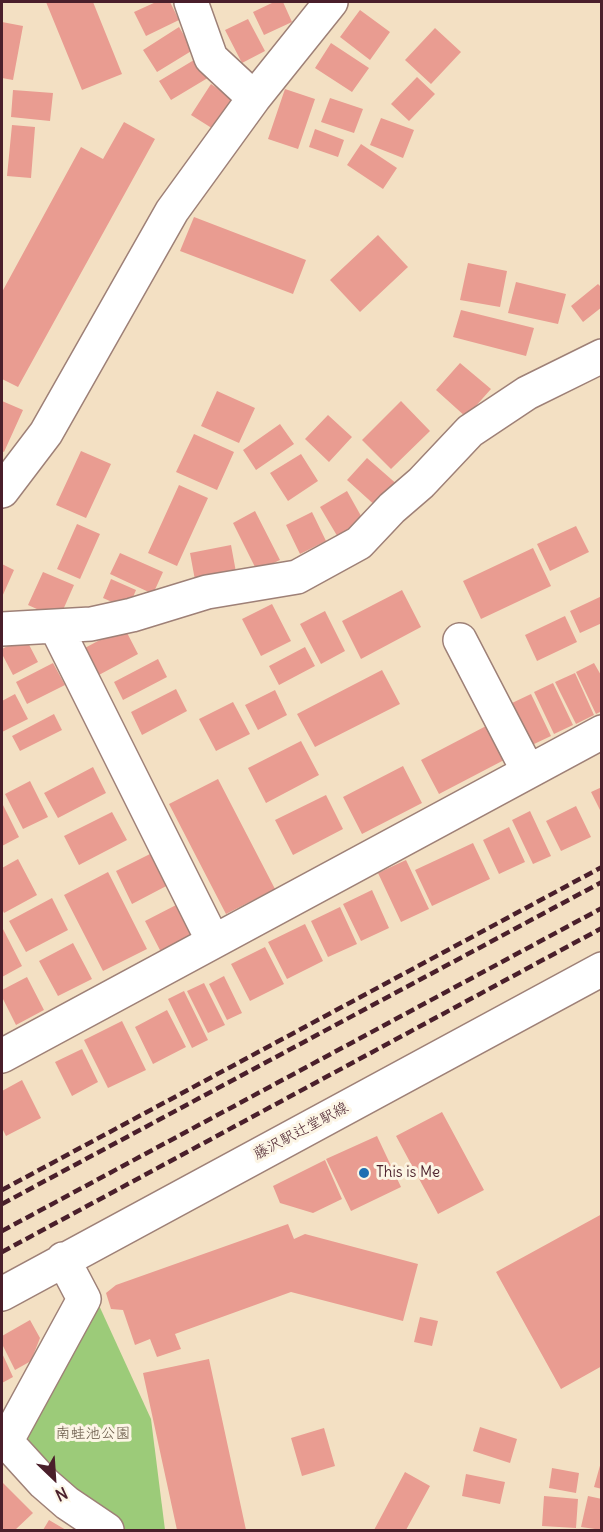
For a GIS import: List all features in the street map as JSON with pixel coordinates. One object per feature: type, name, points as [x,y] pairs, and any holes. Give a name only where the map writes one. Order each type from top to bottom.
[{"type":"street","points":[[192,2],[211,58],[254,98]]},
{"type":"street","points":[[2,491],[46,433],[172,211],[254,98],[331,2]]},
{"type":"street","points":[[2,629],[91,624],[132,615],[207,592],[297,577],[359,543],[392,508],[421,483],[470,430],[527,393],[602,356]]},
{"type":"street","points":[[56,627],[213,941]]},
{"type":"street","points":[[460,640],[528,771]]},
{"type":"street","points":[[2,1056],[602,732]]},
{"type":"street","name":"藤沢駅辻堂駅線","points":[[2,1293],[602,969]]},
{"type":"street","points":[[3,1437],[84,1299],[63,1259]]},
{"type":"street","points":[[3,1437],[18,1389],[48,1337]]},
{"type":"street","points":[[3,1437],[44,1483],[66,1503],[107,1530]]},
{"type":"green space","name":"南蛙池公園","points":[[97,1301],[151,1419],[165,1530],[125,1530],[73,1496],[32,1453],[26,1430]]},
{"type":"building","points":[[46,2],[93,2],[122,74],[82,90]]},
{"type":"building","points":[[156,2],[170,2],[179,20],[146,36],[134,12]]},
{"type":"building","points":[[274,2],[283,2],[292,22],[264,35],[253,12]]},
{"type":"building","points":[[360,10],[390,32],[370,60],[340,37]]},
{"type":"building","points":[[248,19],[265,51],[242,63],[225,30]]},
{"type":"building","points":[[2,22],[23,26],[13,80],[2,78]]},
{"type":"building","points":[[179,27],[193,50],[157,72],[143,50]]},
{"type":"building","points":[[435,28],[461,52],[431,84],[405,60]]},
{"type":"building","points":[[331,43],[369,68],[352,92],[315,68]]},
{"type":"building","points":[[199,57],[211,76],[171,100],[159,81]]},
{"type":"building","points":[[417,77],[435,94],[409,121],[391,104]]},
{"type":"building","points":[[211,84],[238,102],[218,132],[191,115]]},
{"type":"building","points":[[285,89],[315,99],[298,149],[268,139]]},
{"type":"building","points":[[13,90],[53,93],[50,121],[11,117]]},
{"type":"building","points":[[330,98],[363,109],[354,133],[321,122]]},
{"type":"building","points":[[381,118],[414,130],[403,158],[370,145]]},
{"type":"building","points":[[124,122],[155,139],[18,387],[2,379],[2,292],[81,147],[103,159]]},
{"type":"building","points":[[12,125],[35,127],[31,178],[7,176]]},
{"type":"building","points":[[315,129],[344,140],[338,157],[309,147]]},
{"type":"building","points":[[361,144],[397,168],[383,189],[347,165]]},
{"type":"building","points":[[194,217],[306,260],[293,294],[180,251]]},
{"type":"building","points":[[378,235],[408,267],[360,312],[330,280]]},
{"type":"building","points":[[468,263],[507,271],[500,307],[460,300]]},
{"type":"building","points":[[516,282],[566,294],[558,324],[508,313]]},
{"type":"building","points":[[598,284],[602,288],[602,307],[583,322],[571,306]]},
{"type":"building","points":[[461,310],[534,328],[526,356],[453,337]]},
{"type":"building","points":[[460,363],[491,389],[466,417],[436,390]]},
{"type":"building","points":[[217,391],[255,408],[239,443],[201,426]]},
{"type":"building","points":[[2,401],[23,410],[4,452],[2,451]]},
{"type":"building","points":[[401,401],[430,431],[391,469],[362,440]]},
{"type":"building","points":[[328,415],[352,437],[329,462],[305,439]]},
{"type":"building","points":[[280,424],[294,444],[256,470],[243,450]]},
{"type":"building","points":[[194,434],[234,452],[217,490],[176,472]]},
{"type":"building","points":[[81,451],[111,464],[86,518],[56,505]]},
{"type":"building","points":[[301,454],[318,481],[288,501],[270,473]]},
{"type":"building","points":[[367,458],[399,486],[378,508],[347,480]]},
{"type":"building","points":[[179,485],[208,498],[177,566],[148,553]]},
{"type":"building","points":[[347,491],[365,523],[339,539],[320,507]]},
{"type":"building","points":[[255,511],[280,560],[257,571],[233,523]]},
{"type":"building","points":[[312,512],[326,541],[300,554],[286,525]]},
{"type":"building","points":[[77,524],[100,534],[80,579],[57,569]]},
{"type":"building","points":[[576,526],[589,552],[550,571],[537,544]]},
{"type":"building","points":[[231,545],[236,572],[195,580],[190,553]]},
{"type":"building","points":[[533,548],[551,586],[481,619],[463,581]]},
{"type":"building","points":[[120,553],[163,572],[153,594],[110,574]]},
{"type":"building","points":[[2,564],[14,570],[2,597]]},
{"type":"building","points":[[43,572],[74,585],[59,619],[28,605]]},
{"type":"building","points":[[111,579],[136,590],[128,609],[103,598]]},
{"type":"building","points":[[402,590],[421,627],[361,659],[342,621]]},
{"type":"building","points":[[602,596],[602,623],[580,633],[570,611]]},
{"type":"building","points":[[272,604],[291,641],[261,656],[242,619]]},
{"type":"building","points":[[325,611],[345,651],[321,664],[300,624]]},
{"type":"building","points":[[565,616],[577,642],[537,661],[525,635]]},
{"type":"building","points":[[124,627],[138,654],[97,676],[83,649]]},
{"type":"building","points":[[25,637],[38,662],[13,675],[2,654],[2,649]]},
{"type":"building","points":[[305,647],[315,666],[279,685],[269,666]]},
{"type":"building","points":[[158,659],[167,677],[123,700],[114,682]]},
{"type":"building","points":[[53,663],[65,685],[27,704],[16,682]]},
{"type":"building","points":[[594,663],[602,677],[602,711],[596,714],[576,672]]},
{"type":"building","points":[[382,670],[400,704],[315,747],[297,714]]},
{"type":"building","points":[[575,673],[594,715],[576,724],[555,682]]},
{"type":"building","points":[[553,683],[573,725],[554,734],[534,692]]},
{"type":"building","points":[[176,689],[187,711],[142,735],[131,712]]},
{"type":"building","points":[[275,690],[287,715],[258,730],[245,705]]},
{"type":"building","points":[[15,694],[28,719],[2,732],[2,701]]},
{"type":"building","points":[[531,694],[551,736],[532,745],[512,703]]},
{"type":"building","points":[[233,702],[250,734],[216,751],[199,719]]},
{"type":"building","points":[[54,714],[62,730],[20,751],[12,736]]},
{"type":"building","points":[[488,725],[506,759],[439,794],[421,760]]},
{"type":"building","points":[[301,741],[319,775],[266,803],[248,768]]},
{"type":"building","points":[[403,766],[422,803],[362,834],[343,797]]},
{"type":"building","points":[[93,767],[106,793],[58,818],[44,793]]},
{"type":"building","points":[[218,779],[275,889],[226,914],[169,804]]},
{"type":"building","points":[[30,781],[48,817],[23,829],[5,794]]},
{"type":"building","points":[[602,787],[602,814],[591,792]]},
{"type":"building","points":[[326,795],[343,829],[293,855],[275,820]]},
{"type":"building","points":[[2,803],[19,837],[2,846]]},
{"type":"building","points":[[576,806],[591,837],[561,851],[546,821]]},
{"type":"building","points":[[530,811],[551,856],[533,864],[512,820]]},
{"type":"building","points":[[112,812],[127,840],[79,865],[64,836]]},
{"type":"building","points":[[509,827],[525,862],[499,874],[483,840]]},
{"type":"building","points":[[473,843],[490,879],[432,906],[415,870]]},
{"type":"building","points":[[156,851],[172,883],[132,904],[116,871]]},
{"type":"building","points":[[18,859],[37,895],[4,913],[2,909],[2,868]]},
{"type":"building","points":[[406,860],[429,909],[401,922],[378,873]]},
{"type":"building","points":[[108,872],[147,949],[103,971],[64,895]]},
{"type":"building","points":[[372,890],[389,928],[361,941],[343,904]]},
{"type":"building","points":[[52,898],[68,930],[26,952],[9,921]]},
{"type":"building","points":[[180,903],[197,935],[162,954],[145,921]]},
{"type":"building","points":[[340,907],[357,944],[328,957],[311,921]]},
{"type":"building","points":[[305,924],[323,961],[287,979],[268,942]]},
{"type":"building","points":[[2,929],[22,966],[2,977]]},
{"type":"building","points":[[73,943],[92,979],[58,996],[39,961]]},
{"type":"building","points":[[265,947],[284,984],[250,1001],[231,964]]},
{"type":"building","points":[[224,976],[242,1013],[227,1020],[209,984]]},
{"type":"building","points":[[27,977],[44,1010],[16,1025],[2,997],[2,990]]},
{"type":"building","points":[[204,983],[225,1025],[208,1033],[187,991]]},
{"type":"building","points":[[184,991],[208,1040],[192,1048],[168,999]]},
{"type":"building","points":[[167,1010],[186,1047],[153,1064],[135,1027]]},
{"type":"building","points":[[122,1021],[146,1070],[108,1088],[84,1040]]},
{"type":"building","points":[[82,1049],[98,1082],[72,1096],[55,1062]]},
{"type":"building","points":[[22,1080],[41,1118],[6,1136],[2,1128],[2,1091]]},
{"type":"building","points":[[442,1112],[484,1190],[438,1214],[396,1136]]},
{"type":"building","name":"This is Me","points":[[377,1136],[401,1187],[351,1211],[326,1159]]},
{"type":"building","points":[[325,1160],[342,1199],[313,1213],[280,1203],[273,1186]]},
{"type":"building","points":[[602,1214],[602,1366],[561,1389],[496,1272]]},
{"type":"building","points":[[288,1224],[294,1239],[305,1234],[418,1264],[403,1321],[291,1292],[175,1334],[181,1349],[157,1357],[150,1339],[135,1345],[123,1310],[111,1309],[106,1293],[116,1285]]},
{"type":"building","points":[[420,1317],[438,1321],[432,1346],[414,1342]]},
{"type":"building","points":[[30,1320],[40,1338],[31,1361],[15,1370],[2,1344],[2,1336]]},
{"type":"building","points":[[2,1353],[13,1377],[2,1383]]},
{"type":"building","points":[[209,1359],[246,1530],[177,1530],[143,1373]]},
{"type":"building","points":[[480,1427],[517,1439],[510,1463],[473,1451]]},
{"type":"building","points":[[324,1428],[335,1466],[302,1476],[291,1438]]},
{"type":"building","points":[[602,1462],[602,1489],[594,1487]]},
{"type":"building","points":[[552,1468],[579,1473],[576,1493],[549,1488]]},
{"type":"building","points":[[405,1472],[430,1486],[406,1530],[374,1530]]},
{"type":"building","points":[[466,1474],[505,1482],[500,1504],[462,1496]]},
{"type":"building","points":[[2,1482],[33,1513],[15,1530],[2,1530]]},
{"type":"building","points":[[544,1496],[578,1499],[576,1528],[542,1526]]},
{"type":"building","points":[[588,1496],[602,1499],[602,1530],[581,1527]]},
{"type":"building","points":[[49,1520],[66,1530],[43,1530]]},
{"type":"railway","points":[[2,1190],[602,867]]},
{"type":"railway","points":[[2,1204],[602,882]]},
{"type":"railway","points":[[2,1231],[602,908]]},
{"type":"railway","points":[[2,1252],[602,928]]},
{"type":"place","name":"This is Me","points":[[364,1173]]}]
